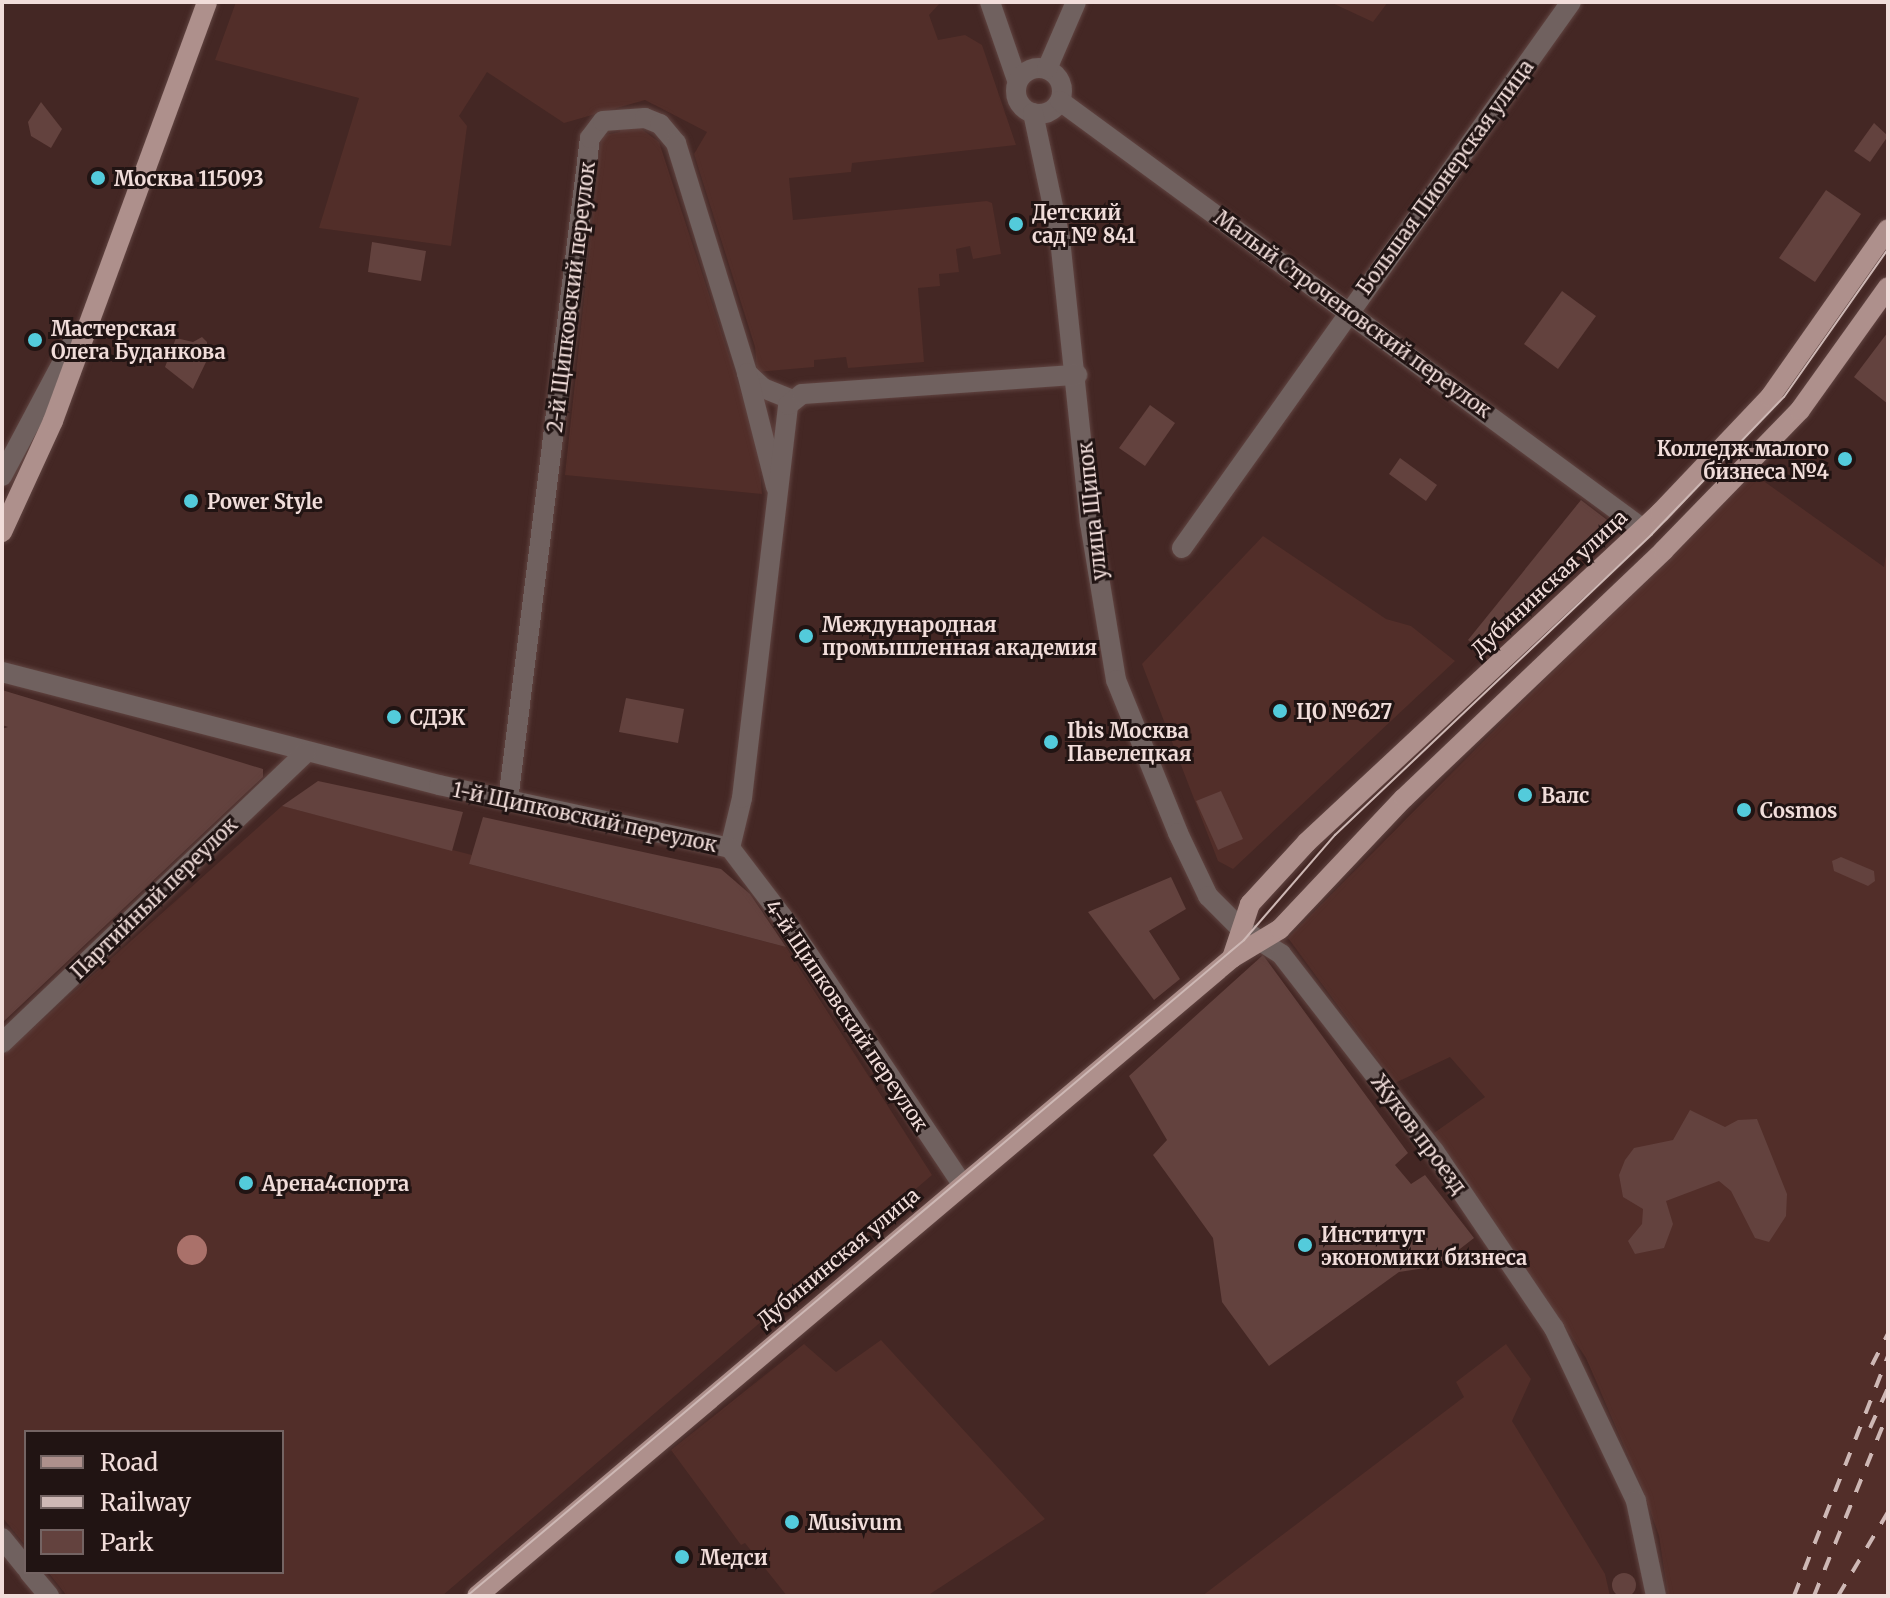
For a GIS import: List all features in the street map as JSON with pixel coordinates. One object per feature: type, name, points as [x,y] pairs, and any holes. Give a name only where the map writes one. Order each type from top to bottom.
[{"type":"main road","points":[[2,532],[41,450],[207,2]]},
{"type":"main road","name":"Дубининская улица","points":[[1232,958],[1240,928],[1256,896],[1359,789],[1399,759],[1643,529],[1789,375],[1888,229]]},
{"type":"main road","name":"Дубининская улица","points":[[477,1596],[1232,958],[1270,944],[1790,420],[1888,287]]},
{"type":"street","points":[[990,2],[1017,80],[1017,100],[1033,113],[1048,112],[1060,101],[1062,86],[1047,69]]},
{"type":"street","points":[[1047,69],[1076,2]]},
{"type":"street","name":"Большая Пионерская улица","points":[[1182,548],[1571,2]]},
{"type":"street","points":[[1017,80],[1027,70],[1047,69]]},
{"type":"street","name":"Малый Строченовский переулок","points":[[1060,101],[1349,310],[1643,529]]},
{"type":"street","name":"улица Щипок","points":[[1033,113],[1057,218],[1077,375],[1090,523],[1116,680],[1208,896],[1240,928],[1270,944]]},
{"type":"street","name":"2-й Щипковский переулок","points":[[508,801],[590,138],[603,121],[645,118],[660,124],[676,143],[747,373],[776,487]]},
{"type":"street","points":[[2,476],[113,261]]},
{"type":"street","points":[[747,373],[763,388],[793,400],[802,394],[1077,375]]},
{"type":"street","name":"1-й Щипковский переулок","points":[[2,672],[306,752],[508,801],[730,848],[744,789],[776,487],[786,411],[793,400]]},
{"type":"street","name":"Партийный переулок","points":[[2,1043],[306,752]]},
{"type":"street","name":"4-й Щипковский переулок","points":[[730,848],[788,924],[962,1184]]},
{"type":"street","name":"Жуков проезд","points":[[1270,944],[1434,1151],[1570,1354],[1636,1501],[1656,1596]]},
{"type":"street","points":[[2,1538],[24,1565]]},
{"type":"street","points":[[31,1574],[49,1596]]},
{"type":"shaded area","points":[[236,2],[941,2],[929,15],[938,40],[965,35],[982,45],[1016,145],[852,163],[851,172],[789,178],[793,220],[987,201],[992,203],[1001,254],[973,259],[970,246],[956,249],[959,272],[939,274],[940,286],[918,288],[924,362],[848,368],[846,357],[814,360],[814,367],[757,372],[755,347],[694,154],[707,132],[645,100],[564,123],[487,72],[459,116],[467,126],[451,246],[319,228],[359,98],[215,60]]},
{"type":"shaded area","points":[[1330,2],[1388,2],[1373,22]]},
{"type":"shaded area","points":[[621,125],[640,128],[659,142],[758,444],[762,494],[565,475],[601,141],[604,135],[620,132]]},
{"type":"shaded area","points":[[1751,472],[1884,567],[1888,542],[1888,1596],[1668,1596],[1659,1536],[1643,1490],[1586,1358],[1434,1133],[1485,1097],[1450,1057],[1395,1083],[1288,938]]},
{"type":"shaded area","name":"ЦО №627","points":[[1263,536],[1386,619],[1411,626],[1455,661],[1233,869],[1218,861],[1142,664]]},
{"type":"shaded area","points":[[282,806],[472,855],[469,864],[786,947],[932,1175],[442,1596],[67,1596],[50,1574],[284,1574],[284,1430],[24,1430],[24,1544],[2,1517],[2,1056]]},
{"type":"shaded area","points":[[192,1235],[202,1240],[207,1250],[202,1260],[192,1265],[182,1260],[177,1250],[182,1240]]},
{"type":"shaded area","points":[[881,1340],[1045,1519],[930,1594],[787,1596],[745,1543],[741,1545],[671,1450],[804,1344],[836,1372]]},
{"type":"shaded area","points":[[1506,1344],[1531,1379],[1512,1421],[1605,1574],[1610,1596],[1202,1596],[1464,1397],[1456,1382]]},
{"type":"green space","points":[[41,102],[62,129],[51,148],[31,136],[28,122]]},
{"type":"green space","points":[[1874,123],[1888,136],[1870,162],[1854,151]]},
{"type":"green space","points":[[1826,190],[1861,214],[1815,282],[1779,258]]},
{"type":"green space","points":[[372,242],[426,251],[421,281],[368,272]]},
{"type":"green space","points":[[1562,291],[1596,316],[1558,369],[1524,344]]},
{"type":"green space","points":[[1888,332],[1888,404],[1854,377]]},
{"type":"green space","points":[[202,337],[207,342],[207,360],[193,389],[165,367],[176,338],[193,342]]},
{"type":"green space","points":[[1150,405],[1175,423],[1145,466],[1119,448]]},
{"type":"green space","points":[[1400,458],[1437,485],[1426,501],[1389,474]]},
{"type":"green space","points":[[1581,500],[1615,526],[1483,652],[1468,640]]},
{"type":"green space","points":[[2,690],[263,769],[263,777],[2,1023],[2,729],[8,727],[2,725]]},
{"type":"green space","points":[[626,698],[684,709],[678,743],[619,732]]},
{"type":"green space","points":[[318,781],[463,812],[452,851],[282,806]]},
{"type":"green space","points":[[1221,791],[1243,839],[1218,850],[1196,801]]},
{"type":"green space","points":[[483,817],[721,869],[750,894],[786,947],[469,864]]},
{"type":"green space","points":[[1841,857],[1874,871],[1875,881],[1868,886],[1834,871],[1832,861]]},
{"type":"green space","points":[[1171,877],[1186,909],[1149,931],[1180,979],[1154,1000],[1088,912]]},
{"type":"green space","points":[[1263,955],[1408,1153],[1395,1165],[1411,1184],[1425,1175],[1474,1238],[1438,1266],[1399,1272],[1269,1366],[1222,1302],[1213,1238],[1153,1155],[1167,1140],[1129,1076]]},
{"type":"green space","points":[[1690,1110],[1725,1127],[1738,1120],[1757,1119],[1787,1194],[1786,1216],[1769,1242],[1755,1238],[1731,1191],[1719,1181],[1666,1201],[1673,1224],[1664,1248],[1635,1254],[1628,1241],[1642,1224],[1643,1209],[1623,1197],[1619,1175],[1634,1148],[1673,1140]]},
{"type":"green space","points":[[1624,1573],[1633,1576],[1636,1585],[1633,1594],[1624,1597],[1615,1594],[1612,1585],[1615,1576]]},
{"type":"tram line","points":[[467,1596],[1244,940],[1335,835],[1652,534],[1784,397],[1888,249]]},
{"type":"railway","points":[[1872,1365],[1888,1333]]},
{"type":"railway","points":[[1794,1596],[1888,1356]]},
{"type":"railway","points":[[1870,1428],[1888,1388]]},
{"type":"railway","points":[[1814,1596],[1886,1418]]},
{"type":"railway","points":[[1838,1596],[1888,1512]]},
{"type":"place","name":"Москва 115093","points":[[98,178]]},
{"type":"place","name":"Детский сад № 841","points":[[1016,224]]},
{"type":"place","name":"Мастерская Олега Буданкова","points":[[35,340]]},
{"type":"place","name":"Колледж малого бизнеса №4","points":[[1845,459]]},
{"type":"place","name":"Power Style","points":[[191,501]]},
{"type":"place","name":"Международная промышленная академия","points":[[806,636]]},
{"type":"place","name":"ЦО №627","points":[[1280,711]]},
{"type":"place","name":"СДЭК","points":[[394,717]]},
{"type":"place","name":"Ibis Москва Павелецкая","points":[[1051,742]]},
{"type":"place","name":"Валс","points":[[1525,795]]},
{"type":"place","name":"Cosmos","points":[[1744,810]]},
{"type":"place","name":"Арена4спорта","points":[[246,1183]]},
{"type":"place","name":"Институт экономики бизнеса","points":[[1305,1245]]},
{"type":"place","name":"Musivum","points":[[792,1522]]},
{"type":"place","name":"Медси","points":[[682,1557]]}]
